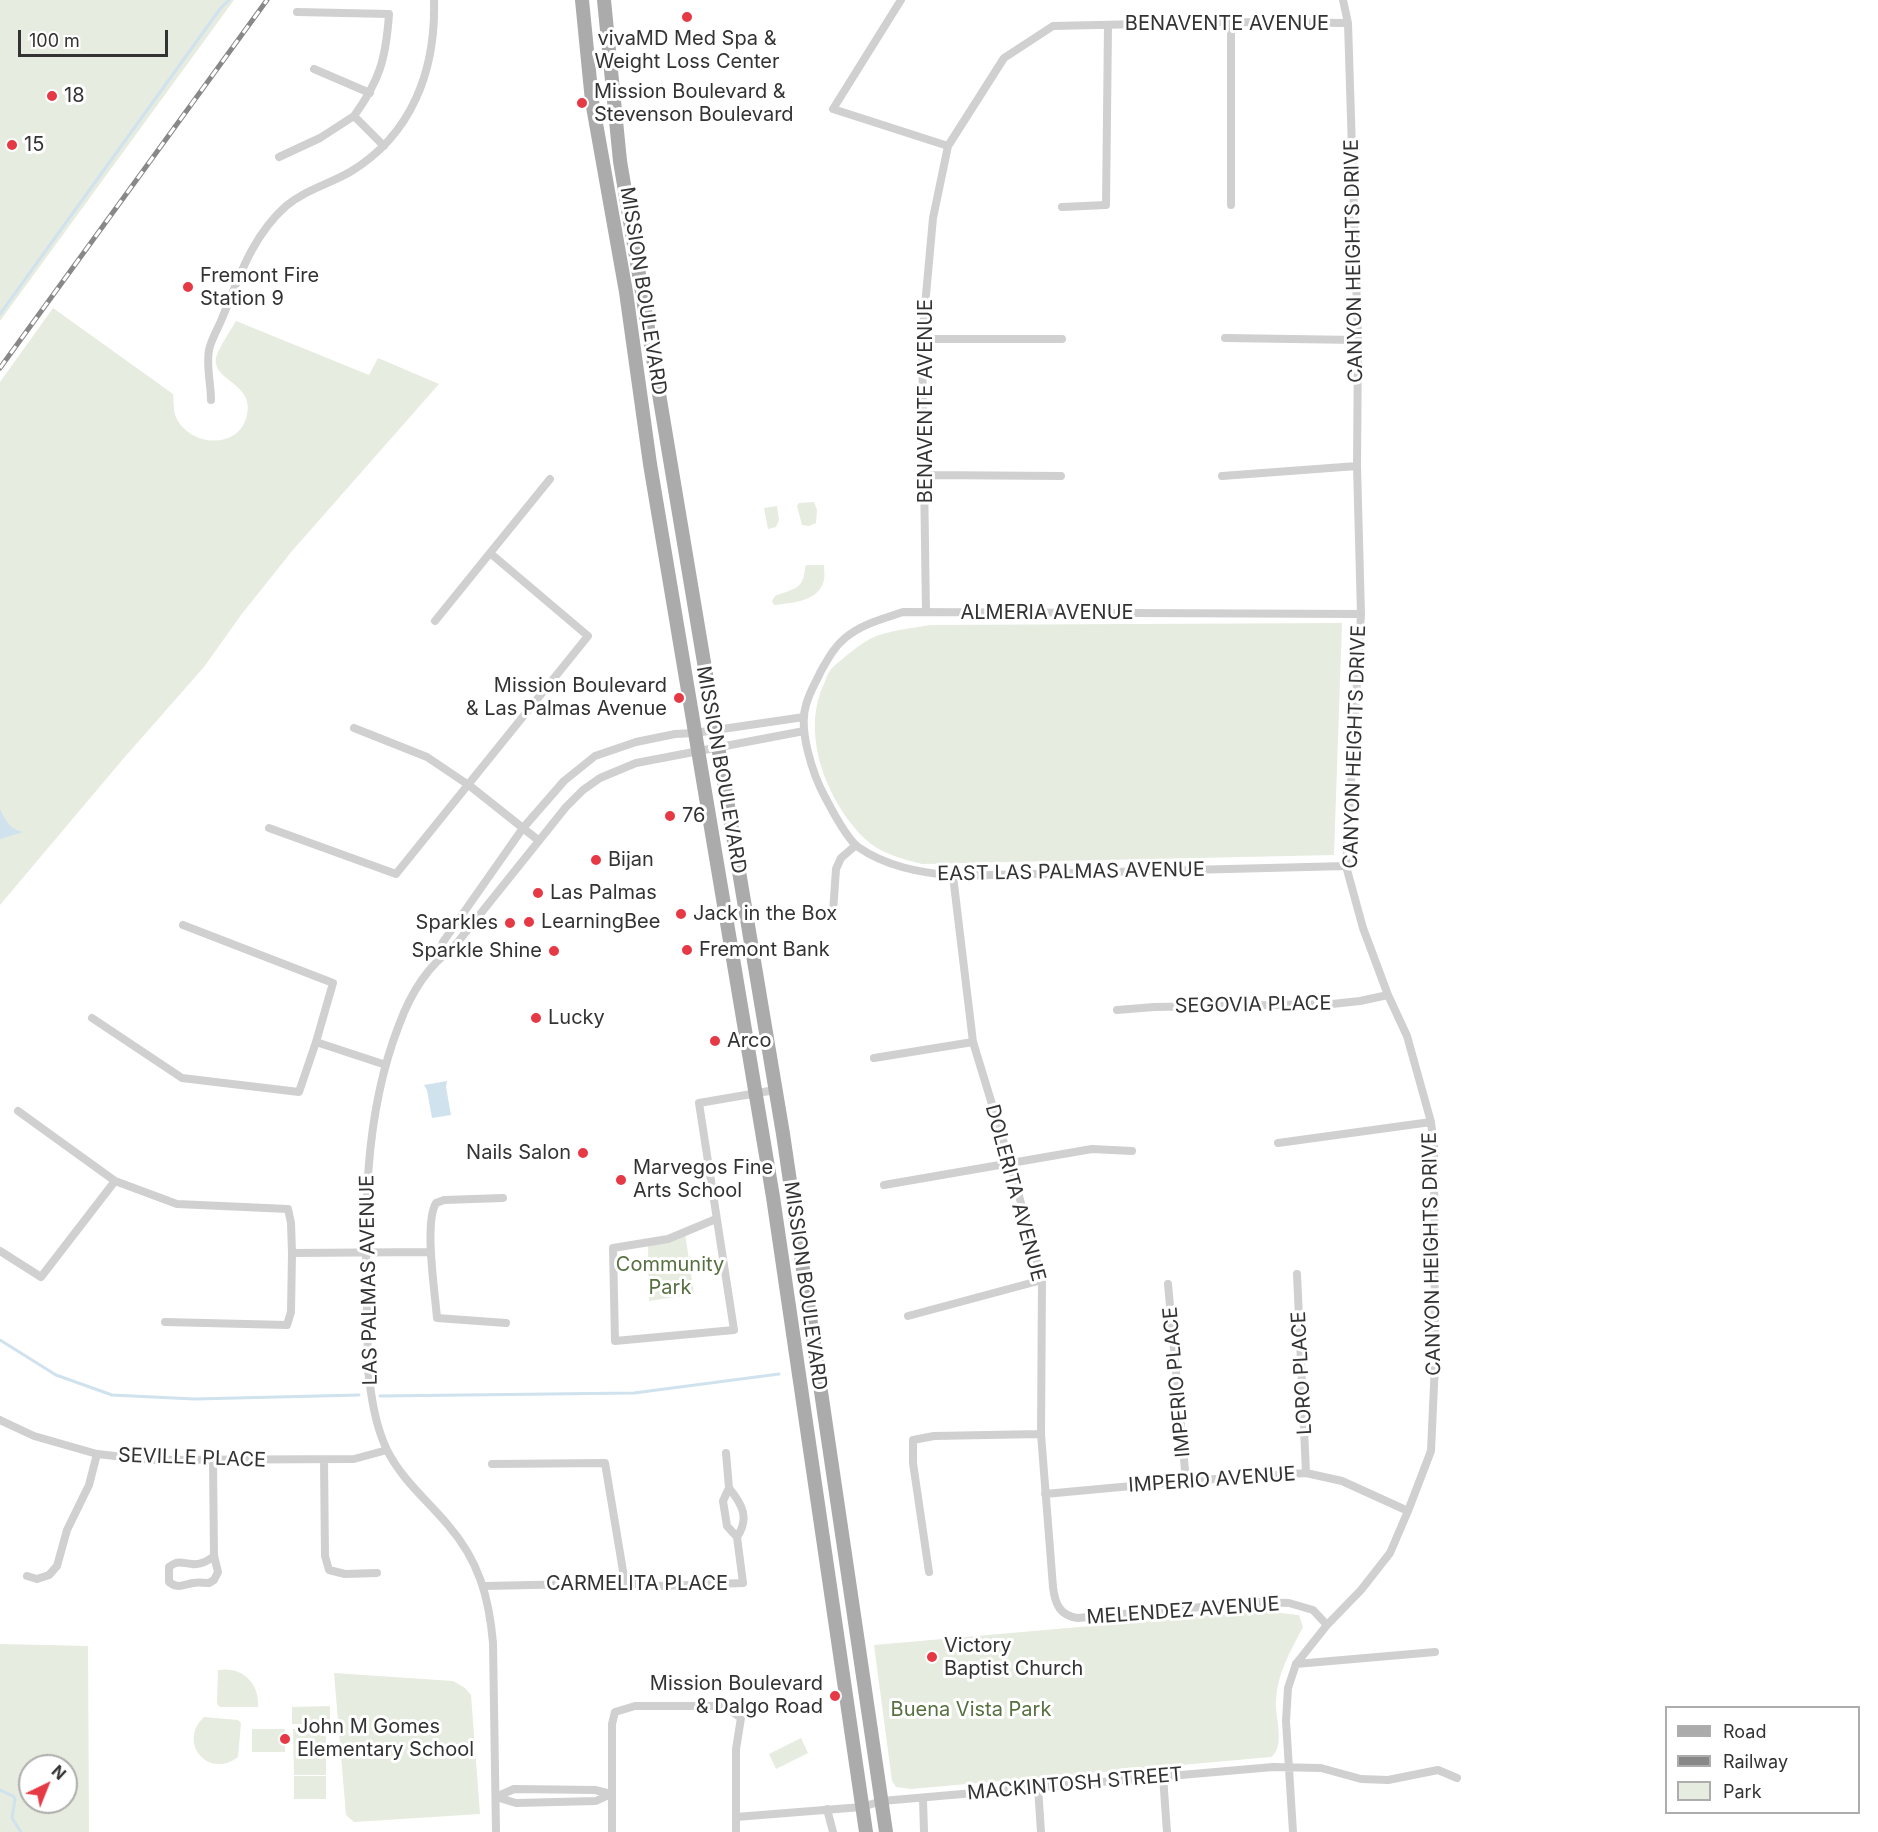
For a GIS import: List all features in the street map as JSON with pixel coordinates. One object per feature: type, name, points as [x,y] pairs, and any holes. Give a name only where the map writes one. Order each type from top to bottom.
[{"type":"main road","name":"MISSION BOULEVARD","points":[[582,0],[592,101],[619,249],[646,442],[756,1093],[866,1832]]},
{"type":"main road","name":"MISSION BOULEVARD","points":[[604,0],[620,161],[775,1090],[886,1832]]},
{"type":"street","points":[[211,400],[209,350],[246,261],[263,231],[286,206],[304,193],[347,174],[363,163],[384,146],[405,121],[421,89],[432,46],[434,0]]},
{"type":"street","points":[[901,0],[833,109],[948,146]]},
{"type":"street","name":"CANYON HEIGHTS DRIVE","points":[[1293,1832],[1288,1766],[1288,1688],[1296,1664],[1390,1553],[1408,1511],[1431,1450],[1435,1340],[1434,1147],[1431,1122],[1407,1036],[1388,995],[1363,928],[1346,866],[1361,614],[1357,466],[1358,340],[1348,23],[1343,0]]},
{"type":"street","points":[[279,157],[320,138],[354,116],[370,93],[380,72],[387,46],[390,14],[297,12]]},
{"type":"street","points":[[1231,22],[1231,205]]},
{"type":"street","name":"BENAVENTE AVENUE","points":[[926,612],[922,339],[933,218],[948,146],[1004,58],[1053,26],[1231,22],[1348,23]]},
{"type":"street","points":[[1062,207],[1106,205],[1108,25]]},
{"type":"street","points":[[314,69],[370,93]]},
{"type":"street","points":[[354,116],[384,146]]},
{"type":"street","points":[[1225,338],[1358,340]]},
{"type":"street","points":[[922,339],[1062,339]]},
{"type":"street","points":[[1222,476],[1357,466]]},
{"type":"street","points":[[925,475],[1060,476]]},
{"type":"street","points":[[435,621],[550,479]]},
{"type":"street","points":[[269,828],[396,874],[470,786],[588,636],[490,553]]},
{"type":"street","name":"ALMERIA AVENUE","points":[[804,731],[806,705],[832,652],[843,640],[873,622],[903,612],[1361,614]]},
{"type":"street","points":[[715,730],[804,717]]},
{"type":"street","points":[[354,728],[427,757],[470,786],[538,840]]},
{"type":"street","name":"LAS PALMAS AVENUE","points":[[438,959],[442,942],[523,828],[564,781],[595,756],[636,742],[675,734],[715,730]]},
{"type":"street","points":[[699,751],[804,731]]},
{"type":"street","name":"EAST LAS PALMAS AVENUE","points":[[804,731],[821,791],[856,845],[884,861],[912,871],[953,876],[1346,866]]},
{"type":"street","name":"LAS PALMAS AVENUE","points":[[496,1832],[493,1643],[491,1615],[484,1586],[466,1548],[448,1524],[415,1491],[387,1450],[371,1395],[368,1369],[367,1176],[370,1136],[378,1093],[393,1041],[409,1000],[438,959],[453,948],[566,807],[583,790],[617,769],[699,751]]},
{"type":"street","points":[[833,912],[836,869],[841,858],[856,845]]},
{"type":"street","name":"DOLERITA AVENUE","points":[[953,876],[973,1041],[1042,1280],[1041,1434],[1045,1494],[1055,1596],[1060,1610],[1068,1616]]},
{"type":"street","points":[[93,1018],[182,1078],[299,1092],[333,982],[183,925]]},
{"type":"street","name":"SEGOVIA PLACE","points":[[1117,1010],[1154,1007],[1332,1005],[1388,995]]},
{"type":"street","points":[[874,1058],[973,1041]]},
{"type":"street","points":[[316,1042],[386,1065]]},
{"type":"street","points":[[716,1219],[668,1239],[613,1248],[615,1341],[734,1329],[699,1103],[775,1090]]},
{"type":"street","points":[[18,1111],[115,1181],[177,1204],[288,1209],[292,1253],[291,1312],[287,1325],[165,1322]]},
{"type":"street","points":[[1278,1143],[1431,1122]]},
{"type":"street","points":[[884,1185],[1092,1149],[1131,1151]]},
{"type":"street","points":[[0,1251],[41,1277],[115,1181]]},
{"type":"street","points":[[503,1198],[444,1200],[436,1203],[432,1210],[431,1252],[437,1318],[506,1323]]},
{"type":"street","points":[[292,1253],[431,1252]]},
{"type":"street","name":"LORO PLACE","points":[[1297,1274],[1306,1473]]},
{"type":"street","points":[[908,1316],[1042,1280]]},
{"type":"street","name":"IMPERIO PLACE","points":[[1168,1284],[1186,1481]]},
{"type":"street","name":"SEVILLE PLACE","points":[[0,1420],[33,1436],[97,1454],[152,1460],[354,1459],[387,1450]]},
{"type":"street","points":[[929,1572],[913,1463],[913,1440],[934,1436],[1041,1434]]},
{"type":"street","name":"CARMELITA PLACE","points":[[484,1586],[625,1583],[662,1587],[743,1583],[737,1537],[727,1526],[723,1501],[729,1488],[726,1452]]},
{"type":"street","points":[[27,1576],[37,1579],[48,1575],[57,1566],[67,1530],[89,1485],[97,1454]]},
{"type":"street","points":[[324,1460],[325,1556],[329,1570],[345,1574],[377,1573]]},
{"type":"street","points":[[213,1461],[214,1556],[218,1572],[214,1580],[209,1583],[195,1582],[179,1587],[169,1582],[169,1567],[175,1562],[204,1563],[214,1556]]},
{"type":"street","points":[[492,1464],[604,1463],[625,1583]]},
{"type":"street","name":"IMPERIO AVENUE","points":[[1045,1494],[1306,1473],[1342,1481],[1408,1511]]},
{"type":"street","name":"CARMELITA PLACE","points":[[729,1488],[741,1503],[744,1516],[742,1529],[737,1537]]},
{"type":"street","name":"MELENDEZ AVENUE","points":[[1068,1616],[1078,1618],[1257,1602],[1288,1603],[1313,1610],[1327,1625]]},
{"type":"street","points":[[1296,1664],[1435,1652]]},
{"type":"street","points":[[612,1832],[612,1724],[615,1712],[635,1706],[724,1706],[741,1718],[736,1749],[736,1832]]},
{"type":"street","name":"MACKINTOSH STREET","points":[[736,1817],[862,1807],[882,1801],[1288,1766],[1321,1768],[1361,1779],[1388,1780],[1438,1770],[1457,1778]]},
{"type":"street","points":[[1163,1776],[1167,1832]]},
{"type":"street","points":[[1038,1787],[1041,1832]]},
{"type":"street","points":[[496,1797],[514,1789],[595,1790],[611,1794]]},
{"type":"street","points":[[496,1797],[516,1803],[596,1801],[611,1794]]},
{"type":"street","points":[[923,1798],[924,1832]]},
{"type":"street","points":[[827,1809],[833,1832]]},
{"type":"green space","points":[[0,0],[234,0],[0,321]]},
{"type":"green space","points":[[53,308],[173,394],[176,417],[182,426],[190,434],[211,440],[222,440],[232,436],[246,419],[248,407],[246,398],[241,390],[221,373],[216,358],[236,321],[369,375],[378,358],[439,384],[292,551],[241,615],[204,667],[0,905],[0,382]]},
{"type":"green space","points":[[814,502],[817,510],[816,523],[809,526],[802,525],[797,506],[799,503]]},
{"type":"green space","points":[[777,506],[779,520],[776,527],[768,529],[764,508]]},
{"type":"green space","points":[[807,565],[824,565],[821,587],[804,600],[774,605],[772,601],[775,596],[799,585]]},
{"type":"green space","points":[[1342,623],[1334,855],[922,864],[884,852],[864,838],[839,805],[821,766],[816,745],[815,724],[817,703],[828,674],[862,644],[885,633],[930,625]]},
{"type":"green space","name":"Community Park","points":[[685,1233],[694,1294],[649,1301],[648,1243]]},
{"type":"green space","name":"Buena Vista Park","points":[[1262,1611],[1299,1615],[1303,1627],[1278,1684],[1276,1705],[1279,1740],[1278,1747],[1271,1757],[911,1789],[896,1787],[892,1781],[874,1645]]},
{"type":"green space","points":[[0,1644],[88,1646],[89,1832],[0,1832]]},
{"type":"green space","points":[[218,1670],[235,1671],[248,1678],[256,1691],[258,1707],[220,1707],[217,1704]]},
{"type":"green space","points":[[334,1673],[453,1681],[465,1688],[471,1695],[480,1814],[354,1822],[346,1815]]},
{"type":"green space","points":[[330,1706],[330,1724],[292,1724],[292,1707]]},
{"type":"green space","points":[[204,1717],[238,1720],[241,1723],[238,1757],[227,1763],[216,1764],[200,1755],[195,1747],[194,1737],[196,1727]]},
{"type":"green space","points":[[252,1729],[285,1729],[285,1752],[252,1752]]},
{"type":"green space","points":[[293,1729],[326,1729],[326,1775],[294,1775]]},
{"type":"green space","points":[[801,1738],[808,1753],[776,1769],[769,1754]]},
{"type":"green space","points":[[294,1776],[326,1776],[326,1799],[294,1799]]},
{"type":"water","points":[[0,809],[11,827],[23,832],[0,839]]},
{"type":"water","points":[[447,1081],[451,1115],[432,1118],[424,1085]]},
{"type":"waterway","points":[[0,314],[220,9],[229,0]]},
{"type":"waterway","points":[[0,1340],[56,1375],[112,1395],[194,1399],[359,1395]]},
{"type":"waterway","points":[[380,1396],[634,1393],[779,1374]]},
{"type":"waterway","points":[[0,1790],[15,1799],[12,1818],[21,1832]]},
{"type":"railway","points":[[0,368],[267,0]]},
{"type":"place","name":"vivaMD Med Spa & Weight Loss Center","points":[[687,17]]},
{"type":"place","name":"18","points":[[52,96]]},
{"type":"place","name":"Mission Boulevard & Stevenson Boulevard","points":[[582,103]]},
{"type":"place","name":"15","points":[[12,145]]},
{"type":"place","name":"Fremont Fire Station 9","points":[[188,287]]},
{"type":"place","name":"Mission Boulevard & Las Palmas Avenue","points":[[679,698]]},
{"type":"place","name":"76","points":[[670,816]]},
{"type":"place","name":"Bijan","points":[[596,860]]},
{"type":"place","name":"Las Palmas","points":[[538,893]]},
{"type":"place","name":"Jack in the Box","points":[[681,914]]},
{"type":"place","name":"LearningBee","points":[[529,922]]},
{"type":"place","name":"Sparkles","points":[[510,923]]},
{"type":"place","name":"Fremont Bank","points":[[687,950]]},
{"type":"place","name":"Sparkle Shine","points":[[554,951]]},
{"type":"place","name":"Lucky","points":[[536,1018]]},
{"type":"place","name":"Arco","points":[[715,1041]]},
{"type":"place","name":"Nails Salon","points":[[583,1153]]},
{"type":"place","name":"Marvegos Fine Arts School","points":[[621,1180]]},
{"type":"place","name":"Victory Baptist Church","points":[[932,1657]]},
{"type":"place","name":"Mission Boulevard & Dalgo Road","points":[[835,1696]]},
{"type":"place","name":"John M Gomes Elementary School","points":[[285,1739]]}]
